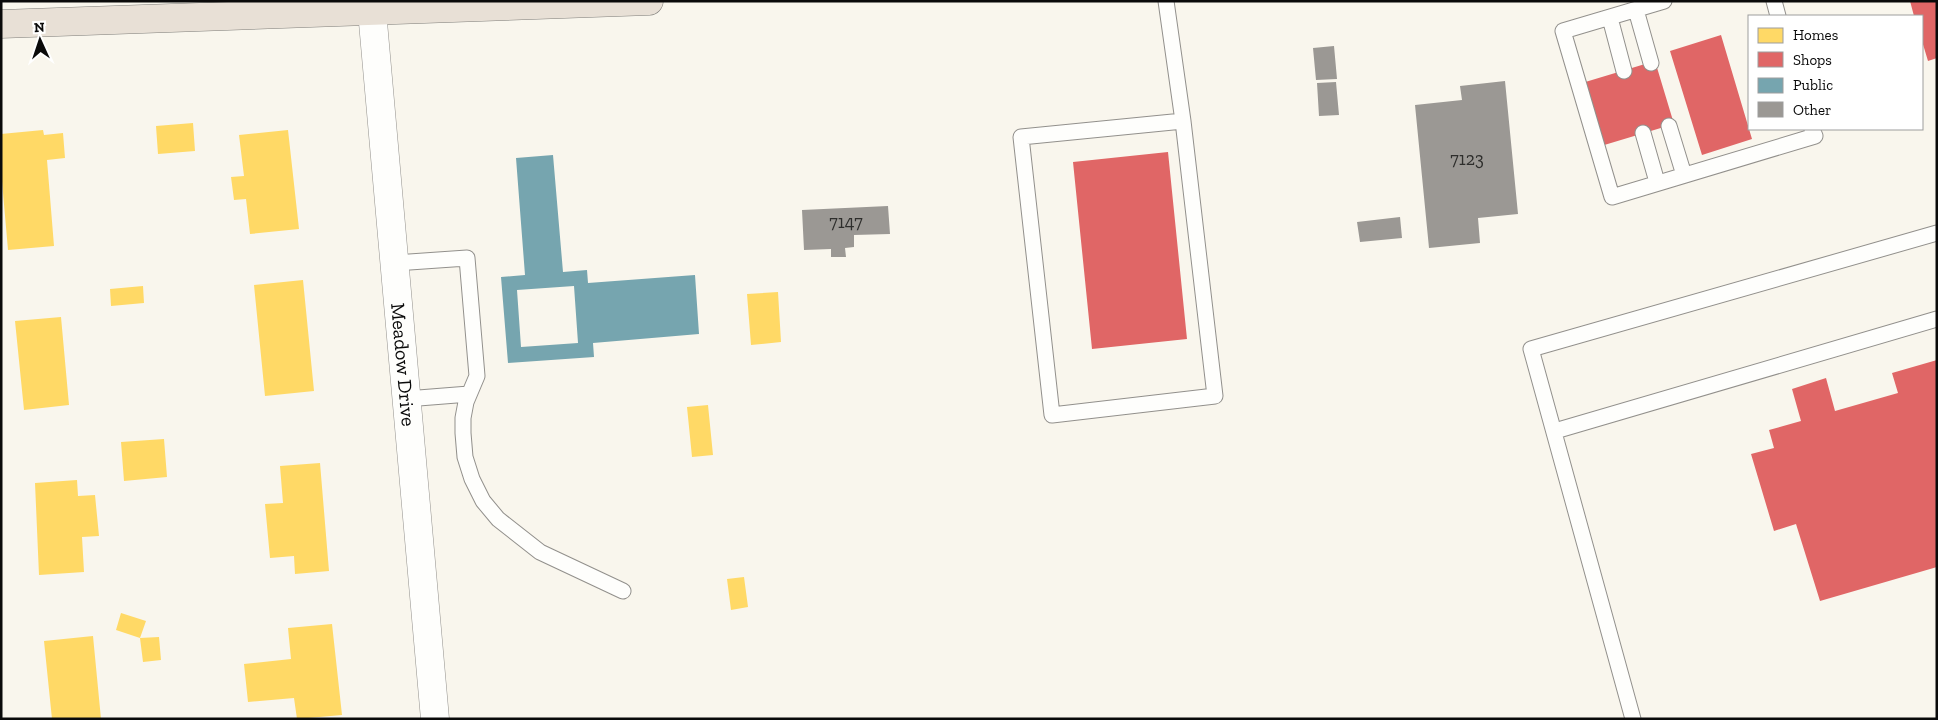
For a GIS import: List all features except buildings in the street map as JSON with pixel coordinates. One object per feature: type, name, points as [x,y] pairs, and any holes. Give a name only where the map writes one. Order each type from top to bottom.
[{"type":"highway","points":[[1,24],[649,1]]},
{"type":"street","name":"Meadow Drive","points":[[372,11],[435,719]]},
{"type":"lane","points":[[1166,1],[1183,121],[1215,396],[1052,414],[1021,138],[1183,121]]},
{"type":"lane","points":[[1664,1],[1563,31],[1612,196],[1814,136],[1812,130]]},
{"type":"lane","points":[[1774,1],[1778,15]]},
{"type":"lane","points":[[1636,10],[1651,63]]},
{"type":"lane","points":[[1610,18],[1624,71]]},
{"type":"lane","points":[[1669,126],[1684,175]]},
{"type":"lane","points":[[1642,133],[1657,182]]},
{"type":"lane","points":[[1633,719],[1531,349],[1937,233]]},
{"type":"lane","points":[[395,263],[467,258],[476,376],[468,394],[463,418],[465,457],[472,479],[483,501],[498,519],[540,552],[622,591]]},
{"type":"lane","points":[[1554,430],[1937,319]]},
{"type":"lane","points":[[406,399],[468,394]]}]
